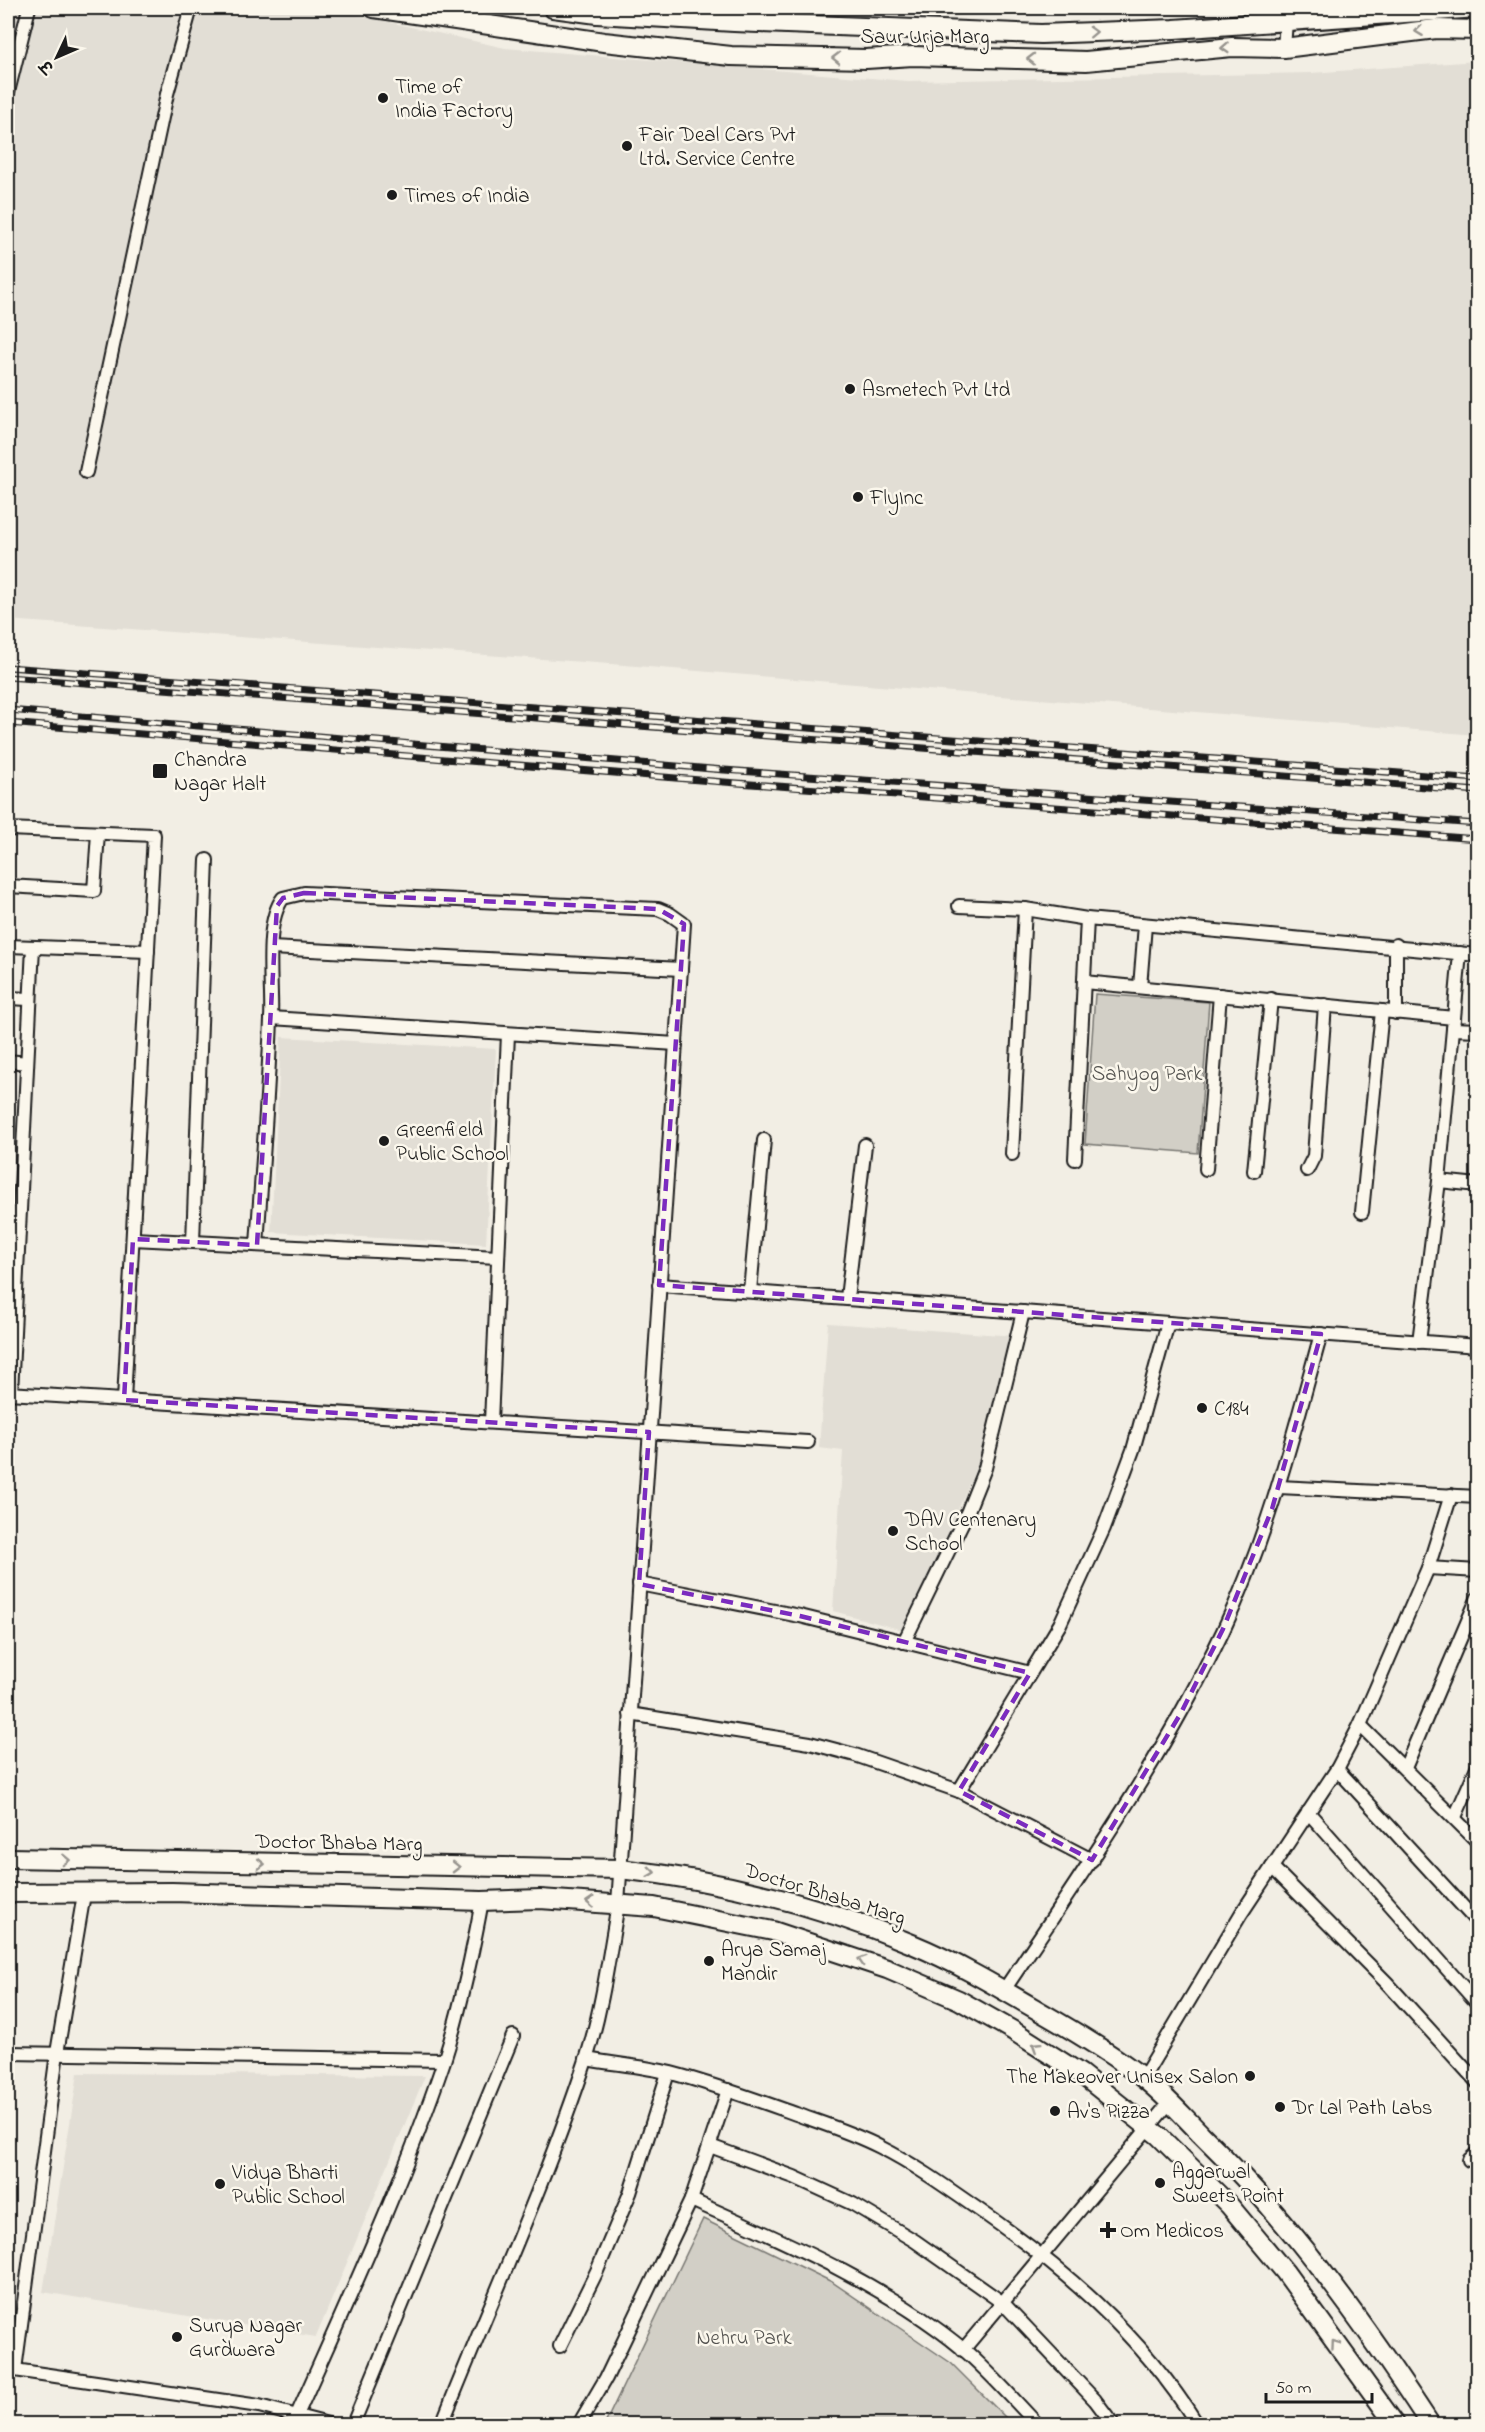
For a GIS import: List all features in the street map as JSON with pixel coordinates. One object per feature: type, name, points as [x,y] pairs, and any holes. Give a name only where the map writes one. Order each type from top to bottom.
[{"type":"street","points":[[8,92],[29,8]]},
{"type":"street","points":[[86,472],[167,94],[191,8]]},
{"type":"street","name":"Saur Urja Marg","points":[[374,8],[537,34],[731,56],[1086,60],[1232,47],[1284,48],[1436,29],[1478,30]]},
{"type":"street","name":"Saur Urja Marg","points":[[553,8],[597,14],[700,20],[1041,34],[1286,15],[1478,8]]},
{"type":"street","points":[[1284,48],[1286,15]]},
{"type":"street","points":[[8,829],[153,835],[124,1400]]},
{"type":"street","points":[[8,886],[94,891],[98,833]]},
{"type":"street","points":[[193,1242],[207,860]]},
{"type":"street","points":[[257,1245],[271,1018],[271,948],[277,906],[283,898],[304,893],[658,909],[684,924],[618,1904],[603,1994],[586,2059],[531,2205],[442,2424]]},
{"type":"street","points":[[959,906],[1025,909],[1145,925],[1396,945],[1478,955]]},
{"type":"street","points":[[1012,1154],[1025,909]]},
{"type":"street","points":[[1075,1159],[1087,919]]},
{"type":"street","points":[[1140,987],[1145,925]]},
{"type":"street","points":[[1396,945],[1396,1012]]},
{"type":"street","points":[[8,946],[147,951]]},
{"type":"street","points":[[33,947],[27,1063],[13,1227],[9,1393],[808,1442]]},
{"type":"street","points":[[271,948],[681,969]]},
{"type":"street","points":[[1419,1342],[1439,1181],[1460,953]]},
{"type":"street","points":[[1084,982],[1396,1012],[1478,1030]]},
{"type":"street","points":[[1206,1169],[1220,995]]},
{"type":"street","points":[[8,998],[29,999]]},
{"type":"street","points":[[1254,1171],[1271,999]]},
{"type":"street","points":[[1307,1170],[1314,1156],[1325,1005]]},
{"type":"street","points":[[1362,1212],[1382,1011]]},
{"type":"street","points":[[271,1018],[676,1044]]},
{"type":"street","points":[[491,1422],[508,1034]]},
{"type":"street","points":[[8,1062],[27,1063]]},
{"type":"street","points":[[750,1291],[764,1140]]},
{"type":"street","points":[[848,1298],[865,1145]]},
{"type":"street","points":[[1439,1181],[1478,1185]]},
{"type":"street","points":[[133,1239],[498,1257]]},
{"type":"street","points":[[659,1284],[1478,1346]]},
{"type":"street","points":[[903,1641],[967,1513],[985,1468],[1023,1312]]},
{"type":"street","points":[[959,1791],[1060,1624],[1104,1528],[1133,1450],[1168,1323]]},
{"type":"street","points":[[1004,1990],[1092,1860],[1181,1713],[1223,1629],[1259,1544],[1279,1487],[1321,1334]]},
{"type":"street","points":[[1279,1487],[1478,1497]]},
{"type":"street","points":[[1143,2078],[1272,1867],[1337,1769],[1360,1725],[1428,1568],[1451,1495]]},
{"type":"street","points":[[1428,1568],[1478,1570]]},
{"type":"street","points":[[639,1584],[800,1616],[1030,1673]]},
{"type":"street","points":[[1405,1767],[1478,1597]]},
{"type":"street","points":[[630,1714],[810,1743],[959,1791],[1092,1860]]},
{"type":"street","points":[[1360,1725],[1405,1767],[1478,1842]]},
{"type":"street","points":[[1455,1817],[1478,1765]]},
{"type":"street","points":[[1337,1769],[1478,1923]]},
{"type":"street","points":[[1308,1812],[1478,2004]]},
{"type":"street","name":"Doctor Bhaba Marg","points":[[8,1858],[620,1869],[666,1874],[758,1894],[860,1924],[914,1944],[1004,1990],[1072,2030],[1143,2078],[1254,2186],[1317,2262],[1430,2424]]},
{"type":"street","points":[[1272,1867],[1387,1983],[1478,2084]]},
{"type":"street","points":[[8,1893],[172,1892],[482,1901],[540,1899],[654,1906],[773,1931],[887,1969],[958,2000],[1011,2030],[1081,2074],[1149,2128],[1229,2205],[1285,2272],[1395,2424]]},
{"type":"street","points":[[84,1894],[57,2053],[11,2370],[259,2406],[328,2424]]},
{"type":"street","points":[[297,2415],[371,2250],[444,2060],[470,1965],[482,1901]]},
{"type":"street","points":[[353,2424],[513,2036]]},
{"type":"street","points":[[8,2054],[444,2060]]},
{"type":"street","points":[[586,2059],[668,2073],[728,2090],[880,2147],[930,2176],[1042,2254],[1124,2329],[1180,2398],[1197,2424]]},
{"type":"street","points":[[561,2346],[597,2271],[630,2193],[668,2073]]},
{"type":"street","points":[[579,2424],[606,2378],[691,2200],[728,2090]]},
{"type":"street","points":[[963,2350],[1169,2103]]},
{"type":"street","points":[[710,2146],[794,2177],[853,2204],[915,2241],[1004,2303],[1095,2400],[1113,2424]]},
{"type":"street","points":[[691,2200],[828,2262],[930,2325],[963,2350],[1036,2424]]},
{"type":"highlighted area","points":[[304,893],[658,909],[684,924],[659,1285],[1321,1334],[1272,1509],[1223,1629],[1181,1713],[1092,1860],[959,1791],[1030,1673],[800,1616],[639,1584],[649,1432],[124,1400],[133,1239],[257,1245],[277,906],[283,898]]},
{"type":"shaded area","points":[[8,8],[326,8],[505,48],[907,81],[1311,73],[1477,61],[1477,735],[624,665],[8,620]]},
{"type":"shaded area","name":"Greenfield Public School","points":[[281,1037],[496,1049],[486,1244],[271,1232]]},
{"type":"shaded area","name":"DAV Centenary School","points":[[828,1323],[1016,1336],[985,1447],[906,1631],[833,1611],[843,1451],[819,1448]]},
{"type":"shaded area","name":"Vidya Bharti Public School","points":[[78,2073],[425,2076],[316,2337],[43,2292]]},
{"type":"green space","name":"Sahyog Park","points":[[1095,994],[1209,1002],[1198,1153],[1085,1144]]},
{"type":"green space","name":"Nehru Park","points":[[703,2219],[832,2282],[951,2363],[1012,2424],[605,2424]]},
{"type":"railway","points":[[8,667],[1478,779]]},
{"type":"railway","points":[[8,677],[1478,791]]},
{"type":"railway","points":[[8,710],[724,770],[1478,824]]},
{"type":"railway","points":[[8,723],[724,782],[1478,839]]},
{"type":"place","name":"Time of India Factory","points":[[383,98]]},
{"type":"place","name":"Fair Deal Cars Pvt Ltd. Service Centre","points":[[627,146]]},
{"type":"place","name":"Times of India","points":[[392,195]]},
{"type":"place","name":"Asmetech Pvt Ltd","points":[[850,389]]},
{"type":"place","name":"FlyInc","points":[[858,497]]},
{"type":"place","name":"Chandra Nagar Halt","points":[[160,771]]},
{"type":"place","name":"Greenfield Public School","points":[[384,1141]]},
{"type":"place","name":"C184","points":[[1202,1408]]},
{"type":"place","name":"DAV Centenary School","points":[[893,1531]]},
{"type":"place","name":"Arya Samaj Mandir","points":[[709,1961]]},
{"type":"place","name":"The Makeover Unisex Salon","points":[[1250,2076]]},
{"type":"place","name":"Dr Lal Path Labs","points":[[1280,2107]]},
{"type":"place","name":"Av's Pizza","points":[[1055,2111]]},
{"type":"place","name":"Aggarwal Sweets Point","points":[[1160,2183]]},
{"type":"place","name":"Vidya Bharti Public School","points":[[220,2184]]},
{"type":"place","name":"Om Medicos","points":[[1108,2230]]},
{"type":"place","name":"Surya Nagar Gurdwara","points":[[177,2337]]}]
